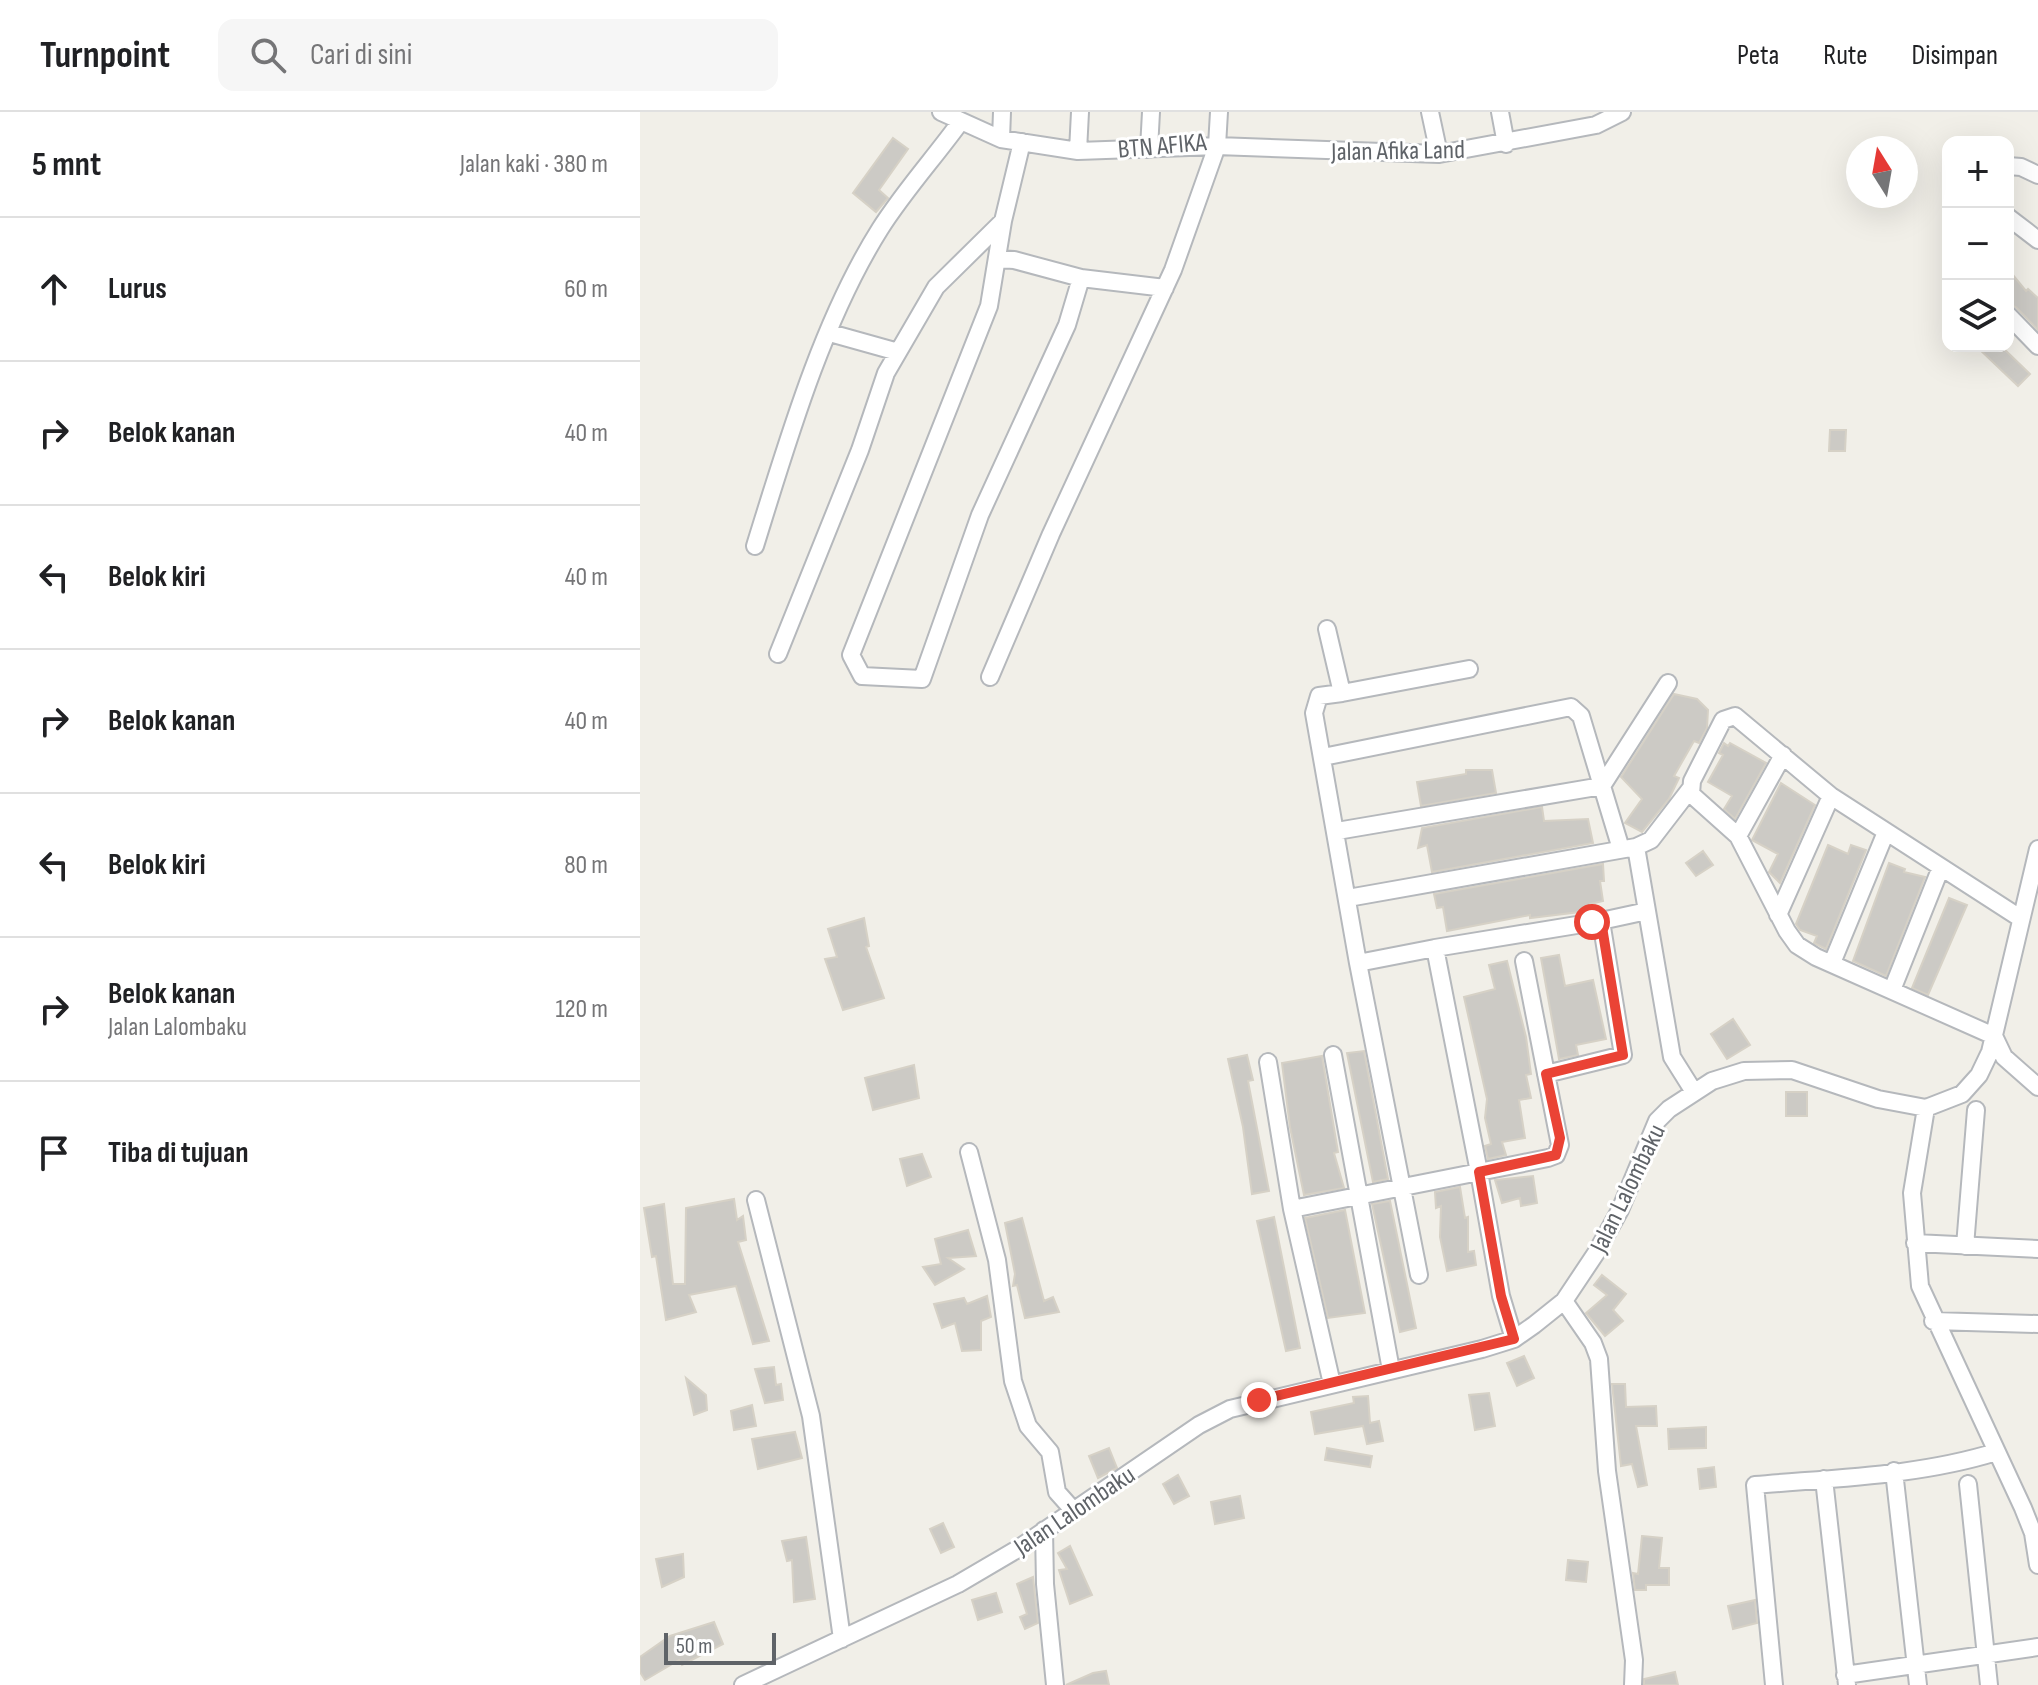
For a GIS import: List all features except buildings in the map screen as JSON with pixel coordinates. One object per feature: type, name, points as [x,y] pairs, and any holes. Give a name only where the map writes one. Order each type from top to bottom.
[{"type":"street","name":"BTN AFIKA","points":[[941,112],[1001,139],[1078,151],[1217,146],[1219,112]]},
{"type":"street","points":[[1001,139],[1002,112]]},
{"type":"street","name":"BTN AFIKA","points":[[1078,151],[1080,112]]},
{"type":"street","points":[[1149,149],[1151,112]]},
{"type":"street","points":[[1430,112],[1439,154]]},
{"type":"street","points":[[1500,112],[1506,144]]},
{"type":"street","name":"Jalan Afika Land","points":[[1217,146],[1439,154],[1596,125],[1622,112]]},
{"type":"street","points":[[755,546],[798,406],[855,275],[881,227],[961,121]]},
{"type":"street","points":[[1022,142],[1003,221],[989,306],[851,655],[862,676],[922,679],[980,515],[1067,325],[1081,278]]},
{"type":"street","points":[[990,677],[1051,534],[1165,288],[1217,146]]},
{"type":"street","points":[[2014,166],[2038,175]]},
{"type":"street","points":[[778,654],[860,450],[886,373],[936,287],[1003,221]]},
{"type":"street","points":[[2014,222],[2038,240]]},
{"type":"street","points":[[997,259],[1014,260],[1081,278],[1165,288]]},
{"type":"street","points":[[2014,321],[2038,346]]},
{"type":"street","points":[[830,333],[898,352]]},
{"type":"street","points":[[1327,629],[1342,693]]},
{"type":"street","points":[[1419,1275],[1358,963],[1314,707],[1319,696],[1469,669]]},
{"type":"street","points":[[1337,831],[1602,786],[1668,683]]},
{"type":"street","points":[[1323,757],[1571,707],[1581,716],[1602,786],[1628,848],[1647,911],[1672,1057],[1694,1092]]},
{"type":"street","points":[[1348,898],[1628,848],[1651,840],[1691,788],[1728,716],[1735,716],[1831,796],[2020,918]]},
{"type":"street","points":[[1738,836],[1783,755]]},
{"type":"street","points":[[1691,788],[1700,804],[1738,836],[1778,915],[1797,945],[1994,1036],[2004,1057],[2038,1087]]},
{"type":"street","points":[[1778,915],[1831,796]]},
{"type":"street","points":[[1832,963],[1886,832]]},
{"type":"street","points":[[2038,849],[2032,893],[2020,918],[1986,1064],[1971,1086],[1943,1103],[1926,1108],[1912,1193],[1920,1286],[1933,1321],[1953,1356],[2033,1533],[2038,1565]]},
{"type":"street","points":[[1892,990],[1941,867]]},
{"type":"street","points":[[1358,963],[1647,911]]},
{"type":"street","points":[[1546,1074],[1623,1055],[1601,921]]},
{"type":"street","points":[[1435,948],[1501,1296],[1514,1339]]},
{"type":"street","points":[[1292,1209],[1548,1158],[1558,1152],[1560,1138],[1524,961]]},
{"type":"street","points":[[1333,1055],[1391,1370]]},
{"type":"street","points":[[1268,1062],[1292,1209],[1332,1384]]},
{"type":"street","name":"Jalan Lalombaku","points":[[743,1685],[958,1584],[1220,1414],[1259,1400],[1514,1339],[1564,1301],[1620,1210],[1657,1121],[1694,1092],[1727,1075],[1770,1068],[1792,1070],[1878,1099],[1926,1108]]},
{"type":"street","points":[[1965,1246],[1976,1110]]},
{"type":"street","points":[[969,1152],[997,1260],[1013,1381],[1028,1426],[1050,1452],[1061,1500],[1073,1510]]},
{"type":"street","points":[[756,1200],[811,1416],[842,1639]]},
{"type":"street","points":[[1915,1243],[2038,1249]]},
{"type":"street","points":[[1564,1301],[1593,1343],[1599,1359],[1607,1471],[1634,1660],[1633,1685]]},
{"type":"street","points":[[1933,1321],[2038,1324]]},
{"type":"street","points":[[1774,1685],[1755,1485],[1894,1471],[1966,1461],[1996,1452]]},
{"type":"street","points":[[1894,1471],[1918,1685]]},
{"type":"street","points":[[1824,1479],[1846,1680],[2038,1647]]},
{"type":"street","points":[[1968,1484],[1989,1685]]},
{"type":"street","points":[[1044,1530],[1045,1584],[1055,1685]]},
{"type":"route","points":[[1259,1400],[1303,1392],[1514,1339],[1501,1296],[1479,1172],[1556,1155],[1560,1138],[1546,1074],[1614,1060],[1623,1055],[1601,921],[1592,922]]}]
